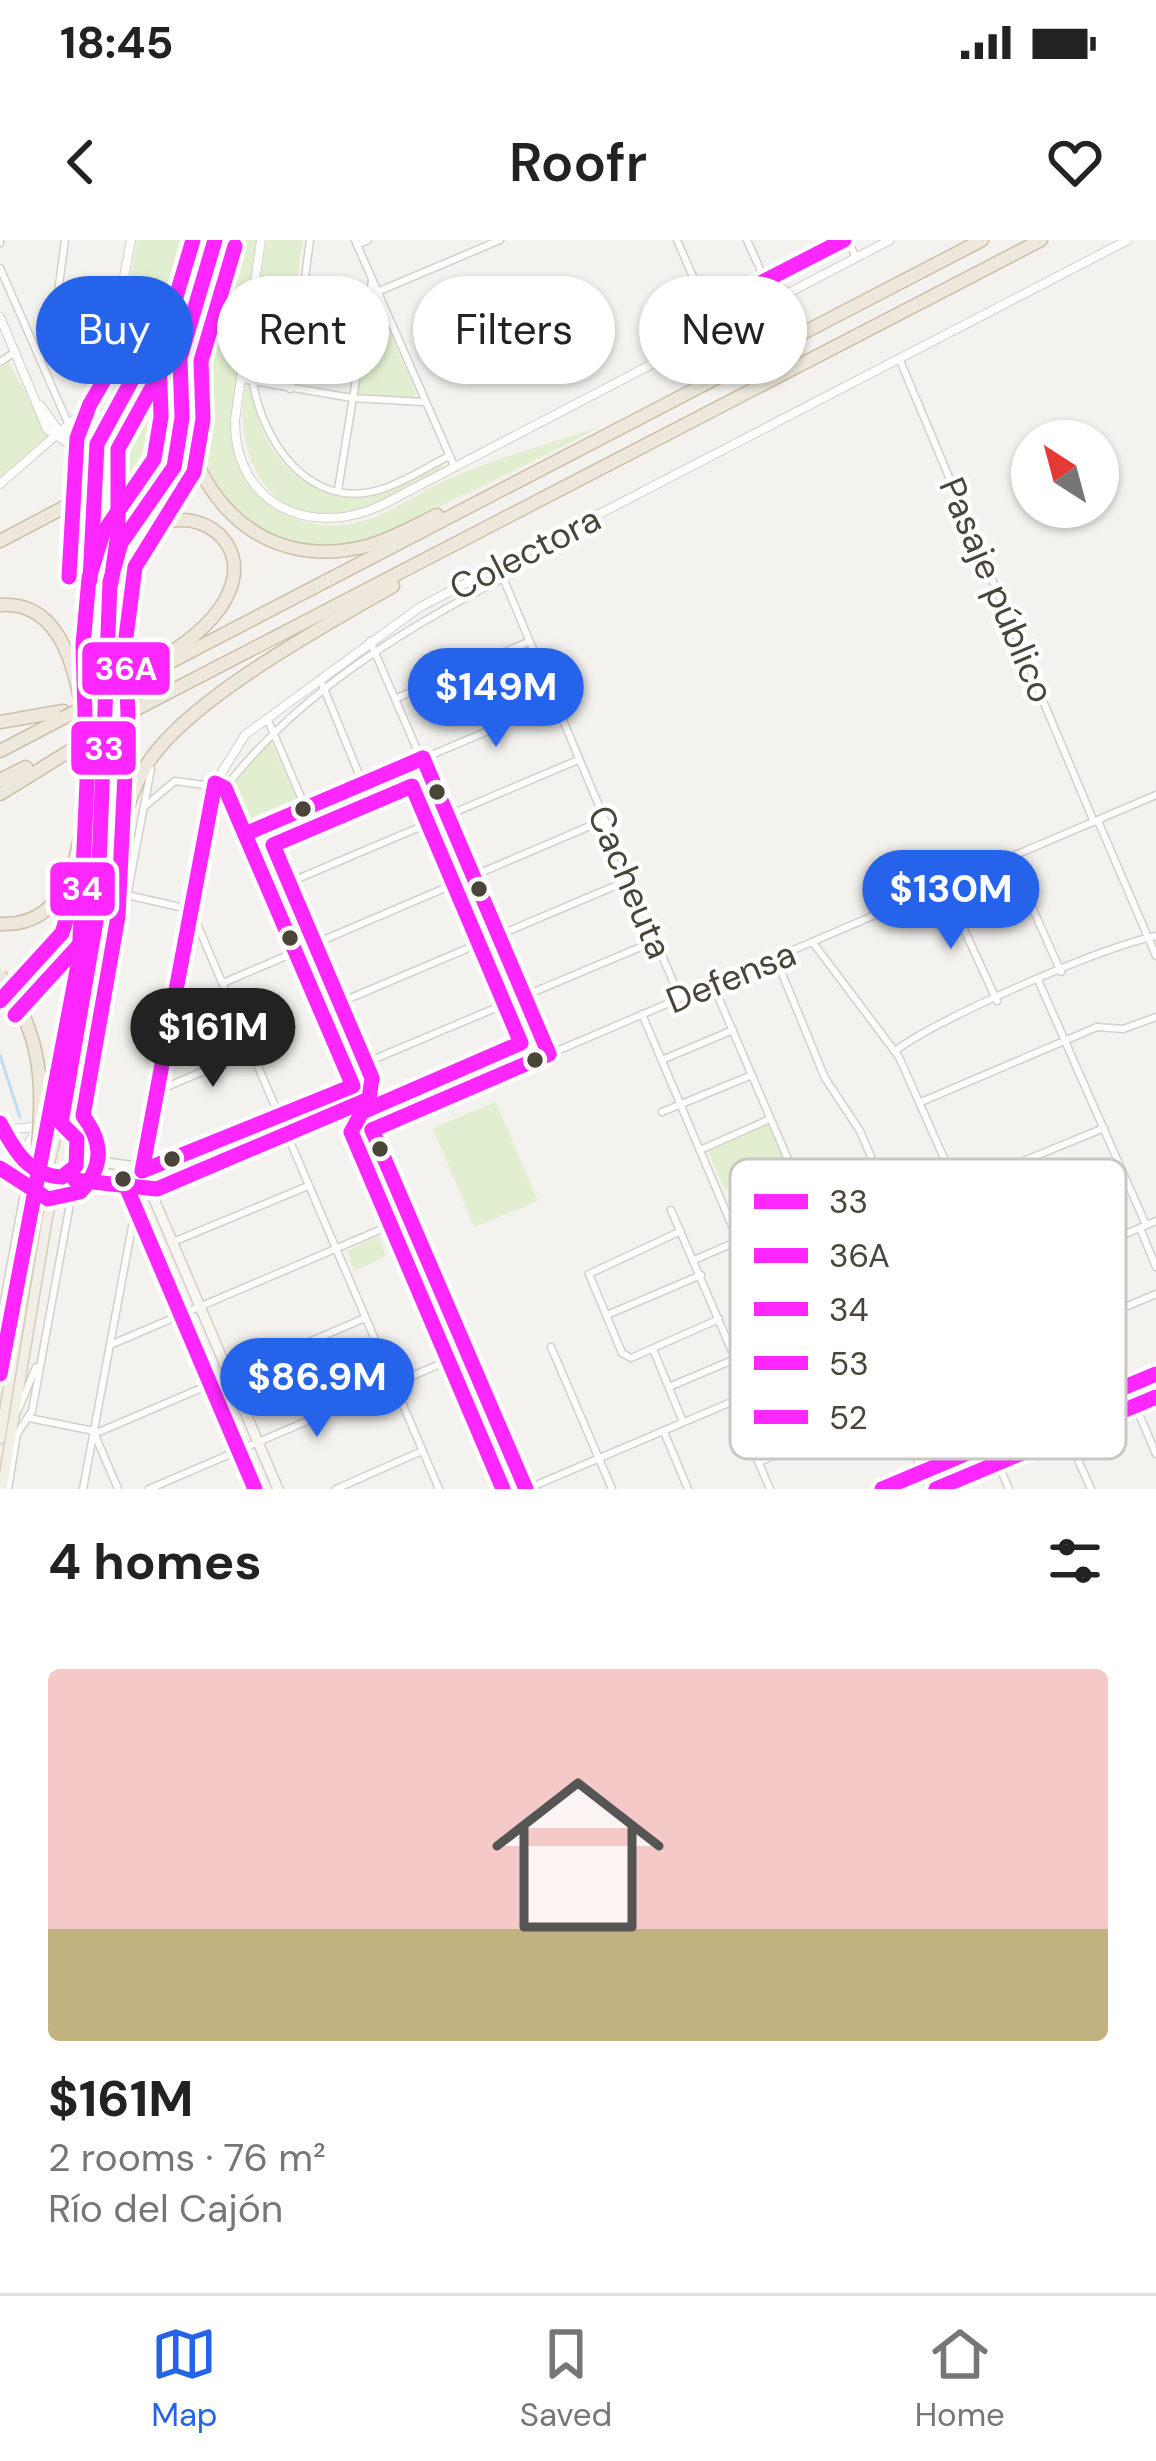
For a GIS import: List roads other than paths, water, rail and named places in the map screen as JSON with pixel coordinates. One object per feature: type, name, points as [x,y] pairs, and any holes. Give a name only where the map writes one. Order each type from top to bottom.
[{"type":"highway","points":[[128,681],[982,240]]},
{"type":"highway","points":[[0,780],[1041,240]]},
{"type":"highway","points":[[182,417],[196,470],[218,502],[252,530],[292,547],[330,551],[366,546],[483,500]]},
{"type":"highway","points":[[104,919],[128,806],[145,767],[166,739],[204,706],[377,595],[604,476],[652,442]]},
{"type":"highway","points":[[0,541],[76,501],[92,477]]},
{"type":"highway","points":[[0,751],[128,681],[191,640],[225,606],[235,582],[232,557],[207,526],[182,519],[164,523],[132,549],[114,602],[104,672]]},
{"type":"highway","points":[[0,605],[31,609],[57,632],[69,658],[90,760],[82,834],[67,881],[36,916],[0,924]]},
{"type":"highway","points":[[0,722],[63,714]]},
{"type":"highway","points":[[0,794],[63,751]]},
{"type":"highway","points":[[0,975],[26,1021],[41,1067],[42,1219]]},
{"type":"main road","points":[[5,1489],[56,1090],[82,935],[90,821],[85,665],[97,524],[92,477],[99,436],[116,400],[164,332],[195,240]]},
{"type":"main road","points":[[0,1438],[42,1219],[76,1093],[104,919],[104,672],[117,552],[175,466],[182,417],[180,358],[215,240]]},
{"type":"main road","points":[[116,400],[139,383],[159,382],[171,391],[182,417]]},
{"type":"main road","points":[[92,477],[102,506],[119,517],[135,514],[157,498]]},
{"type":"main road","points":[[64,1127],[97,915],[107,713]]},
{"type":"main road","points":[[0,1001],[48,956],[67,927],[90,821]]},
{"type":"main road","points":[[79,1155],[142,1171],[353,1086],[527,1489]]},
{"type":"main road","points":[[142,1171],[278,1489]]},
{"type":"street","points":[[60,276],[65,240]]},
{"type":"street","points":[[125,276],[131,240]]},
{"type":"street","points":[[256,276],[261,240]]},
{"type":"street","points":[[290,389],[310,240]]},
{"type":"street","points":[[368,240],[356,242],[370,276]]},
{"type":"street","points":[[389,287],[500,240]]},
{"type":"street","points":[[688,240],[677,242],[692,276]]},
{"type":"street","points":[[747,240],[763,276]]},
{"type":"street","points":[[848,240],[856,258]]},
{"type":"street","points":[[807,283],[890,240]]},
{"type":"street","name":"Colectora","points":[[220,786],[232,749],[370,641],[498,566],[1129,240]]},
{"type":"street","points":[[0,268],[36,351]]},
{"type":"street","points":[[0,317],[33,394],[81,452],[92,477]]},
{"type":"street","points":[[389,321],[455,468]]},
{"type":"street","points":[[0,362],[15,352]]},
{"type":"street","name":"Pasaje público","points":[[899,358],[1155,952]]},
{"type":"street","points":[[241,384],[235,429],[243,464],[266,496],[297,514],[330,521],[360,514],[639,371]]},
{"type":"street","points":[[47,384],[60,430],[71,435],[89,430],[116,400]]},
{"type":"street","points":[[0,484],[102,384]]},
{"type":"street","points":[[254,384],[263,417],[286,461],[310,480],[338,490],[379,490],[447,457]]},
{"type":"street","points":[[264,384],[352,398],[422,401]]},
{"type":"street","points":[[338,490],[354,384]]},
{"type":"street","name":"Cacheuta","points":[[498,566],[680,998]]},
{"type":"street","points":[[83,1489],[191,912],[220,786],[272,730],[428,616],[501,579]]},
{"type":"street","points":[[370,641],[549,1054]]},
{"type":"street","points":[[397,698],[528,642]]},
{"type":"street","points":[[320,679],[363,784]]},
{"type":"street","points":[[244,835],[554,703]]},
{"type":"street","points":[[267,718],[306,808]]},
{"type":"street","points":[[5,1489],[17,1434],[28,1418],[41,1355],[148,776],[166,739]]},
{"type":"street","points":[[269,891],[578,760]]},
{"type":"street","points":[[141,811],[175,781],[220,786]]},
{"type":"street","points":[[220,786],[353,1086]]},
{"type":"street","name":"Defensa","points":[[372,1130],[1156,795]]},
{"type":"street","points":[[223,983],[604,820]]},
{"type":"street","points":[[1010,858],[1061,972]]},
{"type":"street","points":[[320,1011],[629,880]]},
{"type":"street","points":[[944,886],[997,1001]]},
{"type":"street","points":[[127,896],[191,912]]},
{"type":"street","points":[[191,912],[439,1489]]},
{"type":"street","points":[[895,1051],[1061,972],[1152,937]]},
{"type":"street","points":[[346,1071],[655,940]]},
{"type":"street","points":[[813,943],[895,1051],[947,1159]]},
{"type":"street","points":[[776,958],[825,1078],[872,1159]]},
{"type":"street","points":[[1040,982],[1116,1159]]},
{"type":"street","points":[[713,985],[788,1159]]},
{"type":"street","points":[[642,1014],[730,1220]]},
{"type":"street","points":[[921,1102],[1101,1025],[1123,1029],[1154,1018],[1156,1028]]},
{"type":"street","points":[[662,1060],[733,1030]]},
{"type":"street","points":[[158,1091],[251,1051]]},
{"type":"street","points":[[662,1112],[752,1075]]},
{"type":"street","points":[[700,1150],[770,1119]]},
{"type":"street","points":[[1,1127],[36,1131],[64,1127],[79,1155]]},
{"type":"street","points":[[1,1127],[16,1152]]},
{"type":"street","points":[[1028,1159],[1104,1128]]},
{"type":"street","points":[[0,1323],[28,1164],[27,1146],[36,1131]]},
{"type":"street","points":[[0,1142],[53,1179],[68,1174],[79,1155]]},
{"type":"street","points":[[1126,1183],[1156,1267]]},
{"type":"street","points":[[173,1242],[308,1186]]},
{"type":"street","points":[[671,1210],[730,1346]]},
{"type":"street","points":[[110,1346],[410,1217]]},
{"type":"street","points":[[1126,1233],[1156,1221]]},
{"type":"street","points":[[681,1232],[590,1271],[625,1357],[719,1319]]},
{"type":"street","points":[[694,1260],[730,1245]]},
{"type":"street","points":[[607,1315],[700,1275]]},
{"type":"street","points":[[1126,1307],[1156,1294]]},
{"type":"street","points":[[28,1418],[93,1432],[365,1318]]},
{"type":"street","points":[[551,1347],[612,1489]]},
{"type":"street","points":[[653,1349],[683,1422]]},
{"type":"street","points":[[148,1489],[468,1352]]},
{"type":"street","points":[[14,1419],[41,1355]]},
{"type":"street","points":[[0,1382],[1,1358]]},
{"type":"street","points":[[669,1387],[730,1361]]},
{"type":"street","points":[[1156,1374],[1127,1386],[1156,1454]]},
{"type":"street","points":[[527,1489],[730,1402]]},
{"type":"street","points":[[663,1431],[688,1489]]},
{"type":"street","points":[[93,1432],[118,1489]]},
{"type":"street","points":[[336,1489],[422,1451]]},
{"type":"street","points":[[758,1459],[770,1489]]},
{"type":"street","points":[[759,1462],[766,1459]]},
{"type":"street","points":[[917,1459],[930,1489]]},
{"type":"street","points":[[882,1489],[952,1459]]},
{"type":"street","points":[[996,1459],[1009,1489]]},
{"type":"street","points":[[1078,1459],[1091,1489]]},
{"type":"waterway","points":[[0,1055],[20,1117]]}]
